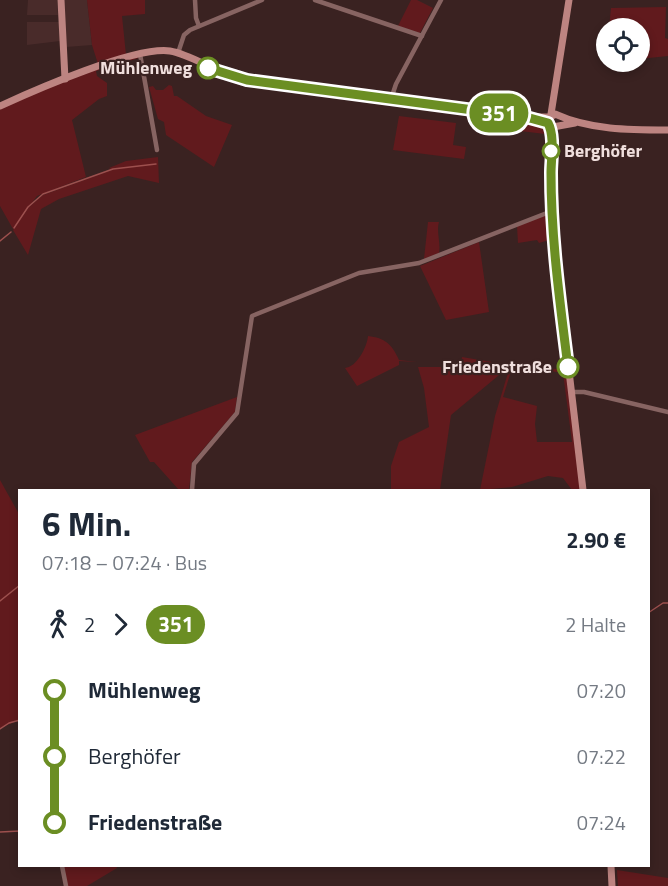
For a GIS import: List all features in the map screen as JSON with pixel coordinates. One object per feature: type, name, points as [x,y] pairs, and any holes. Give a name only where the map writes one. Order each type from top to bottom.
[{"type":"street","points":[[60,0],[65,79]]},
{"type":"street","points":[[195,0],[196,18],[200,26]]},
{"type":"street","points":[[178,54],[186,33],[262,0]]},
{"type":"street","points":[[315,0],[422,36]]},
{"type":"street","points":[[392,99],[395,87],[441,0]]},
{"type":"street","points":[[569,0],[551,145],[552,211],[583,489]]},
{"type":"street","points":[[0,106],[65,79],[155,50],[178,54],[221,74],[239,79],[628,130],[668,130]]},
{"type":"street","points":[[140,54],[157,150]]},
{"type":"street","points":[[192,489],[194,464],[237,413],[252,316],[359,273],[419,263],[552,211]]},
{"type":"street","points":[[572,392],[584,392],[668,412]]},
{"type":"street","points":[[62,867],[66,886]]},
{"type":"street","points":[[611,867],[612,886]]},
{"type":"shaded area","points":[[28,0],[57,0],[58,15],[27,15]]},
{"type":"shaded area","points":[[63,0],[87,0],[92,45],[66,47]]},
{"type":"shaded area","points":[[87,0],[145,0],[145,14],[122,16],[126,55],[98,64],[92,45]]},
{"type":"shaded area","points":[[411,0],[417,0],[433,8],[420,33],[398,26]]},
{"type":"shaded area","points":[[666,7],[665,38],[668,39],[668,56],[650,58],[650,18],[610,18],[611,8]]},
{"type":"shaded area","points":[[27,22],[59,22],[60,41],[27,45]]},
{"type":"shaded area","points":[[139,58],[96,71],[97,76],[107,83],[107,96],[99,99],[72,120],[86,177],[37,196],[13,229],[0,206],[0,108],[70,78]]},
{"type":"shaded area","points":[[169,85],[172,86],[174,96],[206,116],[232,125],[214,167],[166,135],[164,122],[158,119],[149,87],[153,86],[156,90],[163,90]]},
{"type":"shaded area","points":[[483,113],[541,122],[546,128],[549,206],[547,211],[545,134],[512,130],[512,120],[482,116]]},
{"type":"shaded area","points":[[399,116],[456,123],[453,145],[466,147],[464,159],[393,150]]},
{"type":"shaded area","points":[[158,157],[159,183],[128,176],[59,199],[41,209],[28,255],[13,230],[29,207],[43,195],[112,170],[109,168],[126,161]]},
{"type":"shaded area","points":[[549,214],[581,489],[571,489],[563,478],[548,476],[512,487],[480,489],[495,416],[510,366],[451,415],[440,489],[391,489],[391,466],[399,442],[429,427],[424,388],[418,367],[460,367],[462,357],[563,370],[549,240],[539,243],[537,240],[518,243],[517,226]],"holes":[[[513,365],[563,373],[572,442],[537,442],[535,424],[537,406],[503,397]]]},
{"type":"shaded area","points":[[428,222],[439,222],[439,253],[424,259]]},
{"type":"shaded area","points":[[479,242],[489,312],[446,320],[420,266]]},
{"type":"shaded area","points":[[368,336],[379,338],[387,343],[399,360],[417,362],[399,361],[399,365],[357,386],[345,368],[354,364],[361,356]]},
{"type":"shaded area","points":[[237,397],[235,412],[192,462],[189,489],[178,489],[154,462],[150,462],[135,435]]},
{"type":"shaded area","points":[[0,480],[18,512],[18,720],[0,728]]},
{"type":"shaded area","points":[[63,867],[117,868],[87,886],[67,886]]},
{"type":"shaded area","points":[[617,870],[668,878],[668,886],[618,886]]},
{"type":"waterway","points":[[14,228],[28,207],[43,194],[113,169],[156,164]]},
{"type":"waterway","points":[[0,241],[11,232]]},
{"type":"waterway","points":[[0,601],[18,587]]},
{"type":"waterway","points":[[650,612],[663,603],[668,603]]},
{"type":"waterway","points":[[0,729],[18,721]]},
{"type":"waterway","points":[[0,832],[18,831]]},
{"type":"bus line","name":"351","points":[[208,68],[221,74],[247,80],[526,117],[548,123],[550,126],[555,252],[568,367]]},
{"type":"place","name":"Mühlenweg","points":[[208,68]]},
{"type":"place","name":"Berghöfer","points":[[551,151]]},
{"type":"place","name":"Friedenstraße","points":[[568,367]]}]
